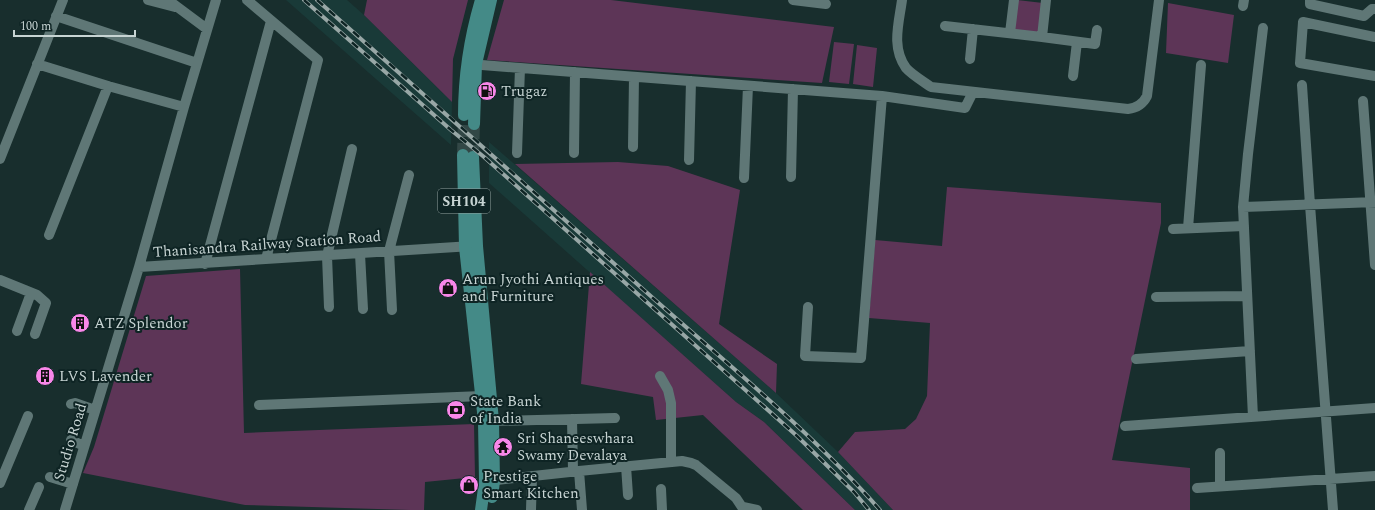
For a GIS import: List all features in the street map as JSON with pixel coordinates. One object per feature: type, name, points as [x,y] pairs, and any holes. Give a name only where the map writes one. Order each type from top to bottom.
[{"type":"main road","points":[[474,124],[471,64],[480,0]]},
{"type":"main road","points":[[464,114],[464,90],[491,0]]},
{"type":"main road","name":"SH104","points":[[468,156],[471,246],[490,510]]},
{"type":"main road","name":"SH104","points":[[471,246],[493,421],[489,481],[481,510]]},
{"type":"street","points":[[0,159],[63,0]]},
{"type":"street","points":[[148,0],[177,8]]},
{"type":"street","points":[[168,0],[207,29]]},
{"type":"street","name":"Thanisandra Railway Station Road","points":[[216,0],[139,267],[471,246]]},
{"type":"street","points":[[247,0],[271,22],[318,60],[266,259]]},
{"type":"street","points":[[793,0],[826,4]]},
{"type":"street","points":[[902,0],[896,43],[897,51],[906,69],[931,87],[1128,109],[1136,107],[1143,102],[1147,96],[1158,0]]},
{"type":"street","points":[[1010,33],[1014,0]]},
{"type":"street","points":[[1042,37],[1046,0]]},
{"type":"street","points":[[1310,0],[1310,4],[1364,16],[1372,9],[1375,9]]},
{"type":"street","points":[[56,16],[197,63]]},
{"type":"street","points":[[205,264],[271,22]]},
{"type":"street","points":[[1375,37],[1303,22],[1300,63],[1375,76]]},
{"type":"street","points":[[945,26],[1095,44],[1097,30]]},
{"type":"street","points":[[1253,417],[1243,207],[1263,28]]},
{"type":"street","points":[[970,59],[973,29]]},
{"type":"street","points":[[1073,76],[1077,42]]},
{"type":"street","points":[[37,64],[184,107]]},
{"type":"street","points":[[471,64],[882,96],[965,108],[973,92]]},
{"type":"street","points":[[1188,228],[1201,65]]},
{"type":"street","points":[[517,153],[520,68]]},
{"type":"street","points":[[574,154],[575,72]]},
{"type":"street","points":[[633,146],[634,77]]},
{"type":"street","points":[[689,160],[691,81]]},
{"type":"street","points":[[1302,85],[1324,412],[1333,510]]},
{"type":"street","points":[[49,235],[108,86]]},
{"type":"street","points":[[744,178],[748,86]]},
{"type":"street","points":[[791,177],[793,89]]},
{"type":"street","points":[[808,307],[805,356],[861,358],[882,96]]},
{"type":"street","points":[[1363,101],[1373,202],[1375,265]]},
{"type":"street","points":[[329,307],[327,256],[352,149]]},
{"type":"street","points":[[392,310],[389,251],[409,175]]},
{"type":"street","points":[[1243,207],[1373,202]]},
{"type":"street","points":[[1173,229],[1244,226]]},
{"type":"street","points":[[360,254],[362,309]]},
{"type":"street","name":"Studio Road","points":[[65,510],[139,267]]},
{"type":"street","points":[[0,280],[31,293],[43,299],[46,303],[33,332]]},
{"type":"street","points":[[18,331],[31,293]]},
{"type":"street","points":[[1156,297],[1247,296]]},
{"type":"street","points":[[1136,359],[1250,351]]},
{"type":"street","points":[[660,376],[668,390],[671,403],[671,462]]},
{"type":"street","points":[[260,405],[482,396]]},
{"type":"street","points":[[71,404],[75,403],[95,410]]},
{"type":"street","points":[[1125,426],[1375,408]]},
{"type":"street","points":[[0,483],[28,416]]},
{"type":"street","points":[[493,421],[615,418]]},
{"type":"street","points":[[572,419],[576,471],[582,510]]},
{"type":"street","points":[[71,440],[84,446]]},
{"type":"street","points":[[1220,454],[1220,486]]},
{"type":"street","points":[[489,481],[682,461],[696,465],[736,498],[744,509],[757,510]]},
{"type":"street","points":[[626,466],[628,495]]},
{"type":"street","points":[[531,510],[532,476]]},
{"type":"street","points":[[1197,488],[1375,476]]},
{"type":"street","points":[[50,477],[72,484]]},
{"type":"street","points":[[29,510],[39,487]]},
{"type":"street","points":[[661,489],[662,510]]},
{"type":"shaded area","points":[[286,0],[347,0],[452,102],[451,145]]},
{"type":"shaded area","points":[[367,0],[468,0],[453,59],[452,102],[364,15]]},
{"type":"shaded area","points":[[504,0],[611,0],[834,27],[822,83],[487,60]]},
{"type":"shaded area","points":[[1017,0],[1043,3],[1040,34],[1013,30]]},
{"type":"shaded area","points":[[1168,3],[1234,15],[1228,63],[1166,53]]},
{"type":"shaded area","points":[[834,42],[854,44],[849,84],[829,82]]},
{"type":"shaded area","points":[[857,45],[877,48],[873,87],[853,84]]},
{"type":"shaded area","points":[[489,142],[776,393],[838,452],[893,510],[855,510],[764,422],[736,402],[489,183]]},
{"type":"shaded area","points":[[618,162],[668,166],[740,190],[719,324],[777,364],[776,393],[515,164]]},
{"type":"shaded area","points":[[947,187],[1161,203],[1161,223],[1112,460],[1190,468],[1190,510],[893,510],[838,452],[855,432],[905,429],[916,419],[927,396],[930,323],[869,318],[875,240],[942,246]]},
{"type":"shaded area","points":[[240,269],[244,433],[474,424],[475,477],[425,482],[424,510],[410,510],[245,505],[83,473],[94,447],[146,276]]},
{"type":"shaded area","points":[[590,272],[736,402],[764,422],[855,510],[803,510],[703,415],[656,420],[653,397],[581,384]]},
{"type":"tunnel","points":[[463,155],[464,115]]},
{"type":"tunnel","points":[[473,157],[474,124]]},
{"type":"railway","points":[[304,0],[451,130],[484,157],[797,436],[854,492],[869,510]]},
{"type":"railway","points":[[317,0],[799,427],[880,510]]},
{"type":"place","name":"Trugaz","points":[[487,91]]},
{"type":"place","name":"Arun Jyothi Antiques and Furniture","points":[[448,288]]},
{"type":"place","name":"ATZ Splendor","points":[[80,323]]},
{"type":"place","name":"LVS Lavender","points":[[45,376]]},
{"type":"place","name":"State Bank of India","points":[[456,410]]},
{"type":"place","name":"Sri Shaneeswhara Swamy Devalaya","points":[[503,447]]},
{"type":"place","name":"Prestige Smart Kitchen","points":[[469,485]]}]
